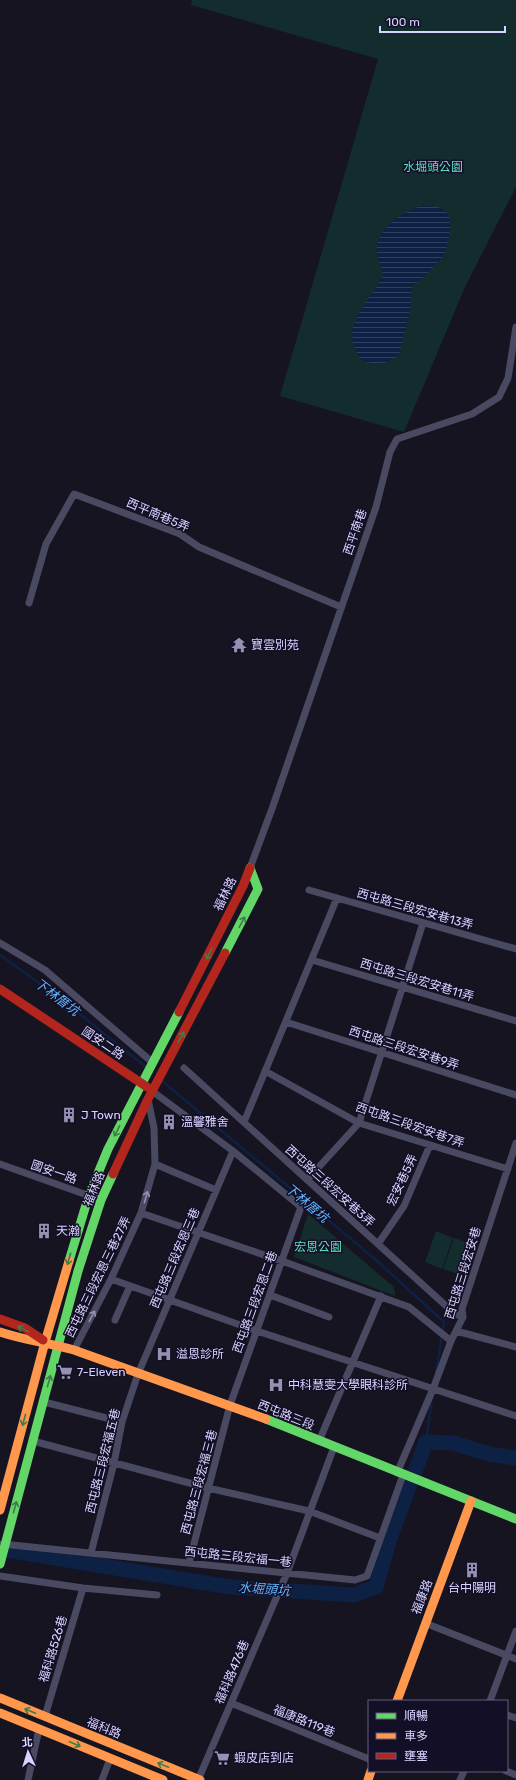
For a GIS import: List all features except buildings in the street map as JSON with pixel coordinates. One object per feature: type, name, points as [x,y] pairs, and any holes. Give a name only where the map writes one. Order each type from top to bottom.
[{"type":"street","name":"西平南巷","points":[[273,806],[376,507],[390,452],[397,439],[472,414],[499,397],[508,378],[516,327]]},
{"type":"street","name":"西平南巷5弄","points":[[29,603],[46,544],[74,494],[180,534],[199,547],[341,607]]},
{"type":"street","name":"福林路","points":[[0,1510],[45,1342],[89,1195],[108,1149],[223,926],[250,868],[273,806]]},
{"type":"street","name":"福林路","points":[[0,1564],[2,1544],[44,1402],[89,1234],[101,1200],[150,1095],[252,904],[258,890],[250,868]]},
{"type":"street","name":"西屯路三段宏安巷13弄","points":[[309,890],[516,949]]},
{"type":"street","points":[[244,1122],[337,898]]},
{"type":"street","points":[[307,1180],[359,1123],[423,923]]},
{"type":"street","points":[[0,942],[45,970],[149,1067]]},
{"type":"street","name":"西屯路三段宏安巷11弄","points":[[312,960],[516,1021]]},
{"type":"street","name":"國安二路","points":[[0,989],[141,1083],[150,1095]]},
{"type":"street","name":"西屯路三段宏安巷9弄","points":[[286,1022],[516,1095]]},
{"type":"street","name":"西屯路三段宏安巷3弄","points":[[184,1068],[455,1314],[463,1317]]},
{"type":"street","name":"西屯路三段宏安巷7弄","points":[[265,1072],[359,1123],[508,1169]]},
{"type":"street","points":[[150,1095],[233,1151]]},
{"type":"street","name":"西屯路三段宏恩三巷27弄","points":[[74,1350],[111,1279],[141,1213],[155,1164],[154,1128],[150,1095]]},
{"type":"street","name":"西屯路三段宏安巷","points":[[402,1475],[451,1341],[463,1317],[462,1309],[516,1143]]},
{"type":"street","name":"宏安巷5弄","points":[[378,1244],[404,1206],[430,1145]]},
{"type":"street","name":"西屯路三段宏恩三巷","points":[[138,1374],[233,1151]]},
{"type":"street","name":"西屯路三段宏恩二巷","points":[[230,1405],[301,1207],[233,1151]]},
{"type":"street","name":"國安一路","points":[[0,1164],[101,1200]]},
{"type":"street","points":[[155,1164],[216,1190]]},
{"type":"street","name":"西屯路三段宏恩三巷27弄","points":[[141,1213],[282,1261],[408,1307],[451,1341]]},
{"type":"street","points":[[111,1279],[257,1331],[516,1416]]},
{"type":"street","points":[[115,1320],[130,1286]]},
{"type":"street","points":[[270,1295],[329,1317]]},
{"type":"street","points":[[319,1441],[381,1296]]},
{"type":"street","name":"西屯路三段","points":[[0,1319],[25,1328],[45,1342]]},
{"type":"street","points":[[456,1330],[516,1347]]},
{"type":"street","name":"西屯路三段","points":[[0,1332],[20,1339],[45,1342],[74,1350],[138,1374],[230,1405],[402,1475],[516,1519]]},
{"type":"street","name":"西屯路三段宏福五巷","points":[[91,1554],[114,1463],[122,1422],[138,1374]]},
{"type":"street","points":[[44,1402],[122,1422]]},
{"type":"street","name":"西屯路三段宏福三巷","points":[[189,1564],[230,1405]]},
{"type":"street","points":[[33,1441],[208,1488],[310,1511],[380,1538]]},
{"type":"street","name":"福科路476巷","points":[[198,1780],[286,1575],[334,1447]]},
{"type":"street","name":"西屯路三段宏福一巷","points":[[2,1544],[286,1575],[356,1580],[366,1576],[402,1475]]},
{"type":"street","name":"福康路","points":[[397,1700],[471,1501]]},
{"type":"street","points":[[0,1576],[83,1588],[157,1595]]},
{"type":"street","name":"福科路526巷","points":[[45,1716],[83,1588]]},
{"type":"street","points":[[425,1623],[516,1658]]},
{"type":"street","points":[[490,1700],[516,1631]]},
{"type":"street","name":"福科路","points":[[0,1698],[198,1780]]},
{"type":"street","name":"福康路119巷","points":[[231,1704],[368,1759]]},
{"type":"street","points":[[0,1713],[163,1780]]},
{"type":"street","points":[[28,1780],[39,1729]]},
{"type":"street","points":[[102,1780],[110,1759]]},
{"type":"green space","name":"水堀頭公園","points":[[192,0],[516,0],[516,187],[465,287],[404,432],[280,396],[378,59],[191,5]]},
{"type":"green space","name":"宏恩公園","points":[[308,1214],[394,1287],[395,1296],[294,1257]]},
{"type":"green space","points":[[436,1231],[453,1238],[442,1269],[425,1262]]},
{"type":"green space","points":[[454,1238],[472,1244],[461,1275],[443,1269]]},
{"type":"water","points":[[421,206],[442,208],[446,211],[450,221],[448,244],[440,260],[424,277],[412,286],[410,310],[399,356],[383,364],[364,362],[356,350],[352,339],[353,328],[357,317],[383,275],[377,254],[380,237],[385,229],[398,217]]},
{"type":"waterway","name":"下林厝坑","points":[[0,955],[57,996],[147,1068]]},
{"type":"waterway","name":"下林厝坑","points":[[161,1080],[376,1260],[444,1322],[436,1373]]},
{"type":"waterway","name":"下林厝坑","points":[[426,1442],[432,1398]]},
{"type":"waterway","name":"水堀頭坑","points":[[0,1549],[230,1587],[354,1595],[376,1587],[390,1538],[426,1442],[453,1443],[489,1454],[516,1458]]},
{"type":"traffic: fast","points":[[225,953],[258,889],[250,868]]},
{"type":"traffic: fast","points":[[69,1261],[89,1195],[108,1149],[179,1012]]},
{"type":"traffic: fast","points":[[0,1564],[78,1271],[101,1200],[113,1174]]},
{"type":"traffic: fast","points":[[266,1419],[516,1519]]},
{"type":"traffic: slow","points":[[0,1510],[45,1342],[69,1261]]},
{"type":"traffic: slow","points":[[0,1332],[74,1350],[266,1419]]},
{"type":"traffic: slow","points":[[397,1700],[471,1501]]},
{"type":"traffic: slow","points":[[0,1698],[200,1780]]},
{"type":"traffic: slow","points":[[0,1713],[163,1780]]},
{"type":"traffic: slow","points":[[368,1780],[371,1772]]},
{"type":"traffic: jam","points":[[179,1012],[243,886],[250,868]]},
{"type":"traffic: jam","points":[[113,1174],[148,1099],[225,953]]},
{"type":"traffic: jam","points":[[0,989],[147,1087]]},
{"type":"traffic: jam","points":[[0,1319],[25,1328],[43,1340]]},
{"type":"place","name":"寶雲別苑","points":[[239,645]]},
{"type":"place","name":"J Town","points":[[69,1115]]},
{"type":"place","name":"溫馨雅舍","points":[[169,1122]]},
{"type":"place","name":"天瀚","points":[[44,1231]]},
{"type":"place","name":"溢恩診所","points":[[164,1354]]},
{"type":"place","name":"7-Eleven","points":[[65,1372]]},
{"type":"place","name":"中科慧雯大學眼科診所","points":[[276,1385]]},
{"type":"place","name":"台中陽明","points":[[472,1570]]},
{"type":"place","name":"蝦皮店到店","points":[[222,1758]]}]
